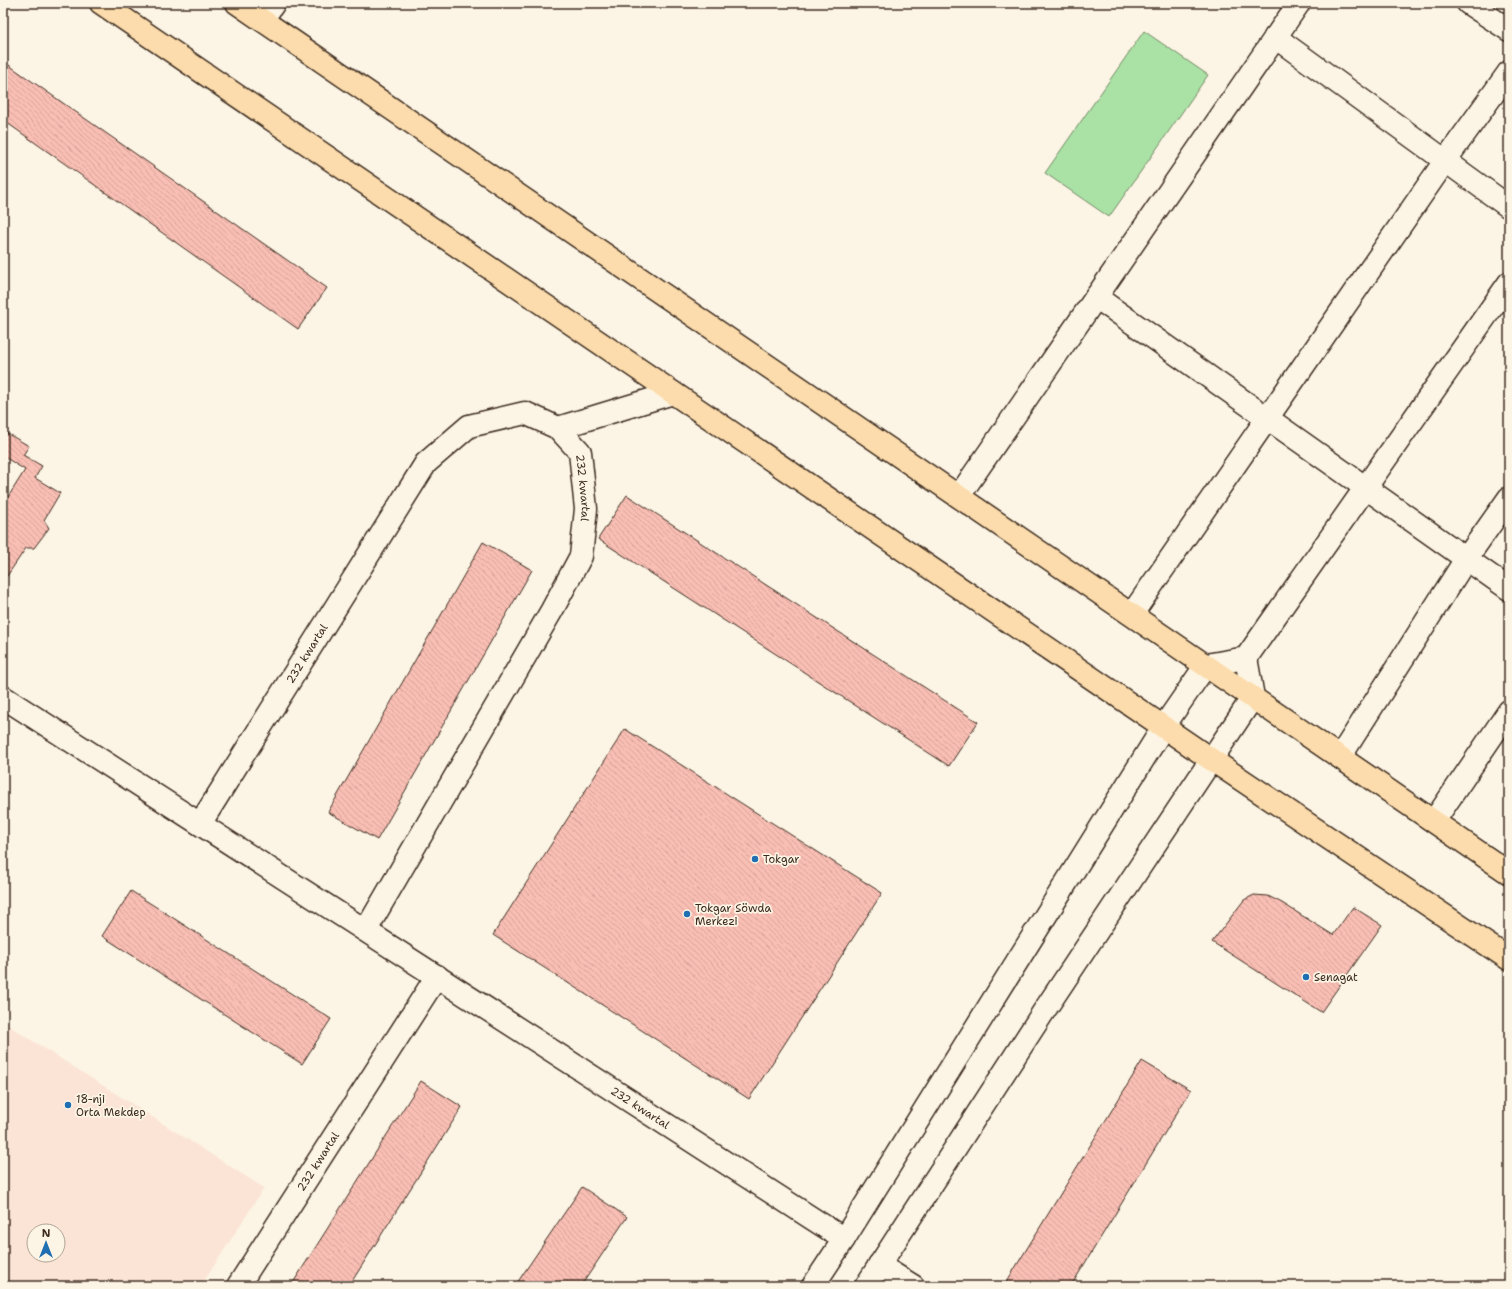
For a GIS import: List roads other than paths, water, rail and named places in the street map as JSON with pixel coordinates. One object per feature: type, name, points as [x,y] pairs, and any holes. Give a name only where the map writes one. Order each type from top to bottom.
[{"type":"main road","points":[[101,3],[1212,760],[1509,959]]},
{"type":"main road","points":[[237,3],[268,12],[959,496],[1509,872]]},
{"type":"street","points":[[959,496],[1299,3]]},
{"type":"street","points":[[1468,3],[1509,30]]},
{"type":"street","points":[[1275,37],[1509,207]]},
{"type":"street","points":[[1132,614],[1445,161],[1509,72]]},
{"type":"street","points":[[813,1286],[844,1239],[1164,726],[1206,665],[1246,658],[1509,283]]},
{"type":"street","points":[[1096,297],[1509,589]]},
{"type":"street","points":[[558,428],[673,393]]},
{"type":"street","name":"232 kwartal","points":[[200,824],[426,463],[469,426],[526,413],[558,428],[580,452],[586,509],[581,556],[552,610],[366,930]]},
{"type":"street","points":[[1340,757],[1466,559],[1509,498]]},
{"type":"street","points":[[866,1286],[1044,1011],[1253,697],[1246,658]]},
{"type":"street","name":"232 kwartal","points":[[3,697],[844,1239]]},
{"type":"street","points":[[1434,821],[1509,711]]},
{"type":"street","name":"232 kwartal","points":[[238,1286],[437,976]]},
{"type":"street","points":[[879,1265],[913,1286]]},
{"type":"place","name":"Tokgar","points":[[755,859]]},
{"type":"place","name":"Tokgar Söwda Merkezi","points":[[687,914]]},
{"type":"place","name":"Senagat","points":[[1306,977]]},
{"type":"place","name":"18-nji Orta Mekdep","points":[[68,1105]]}]
